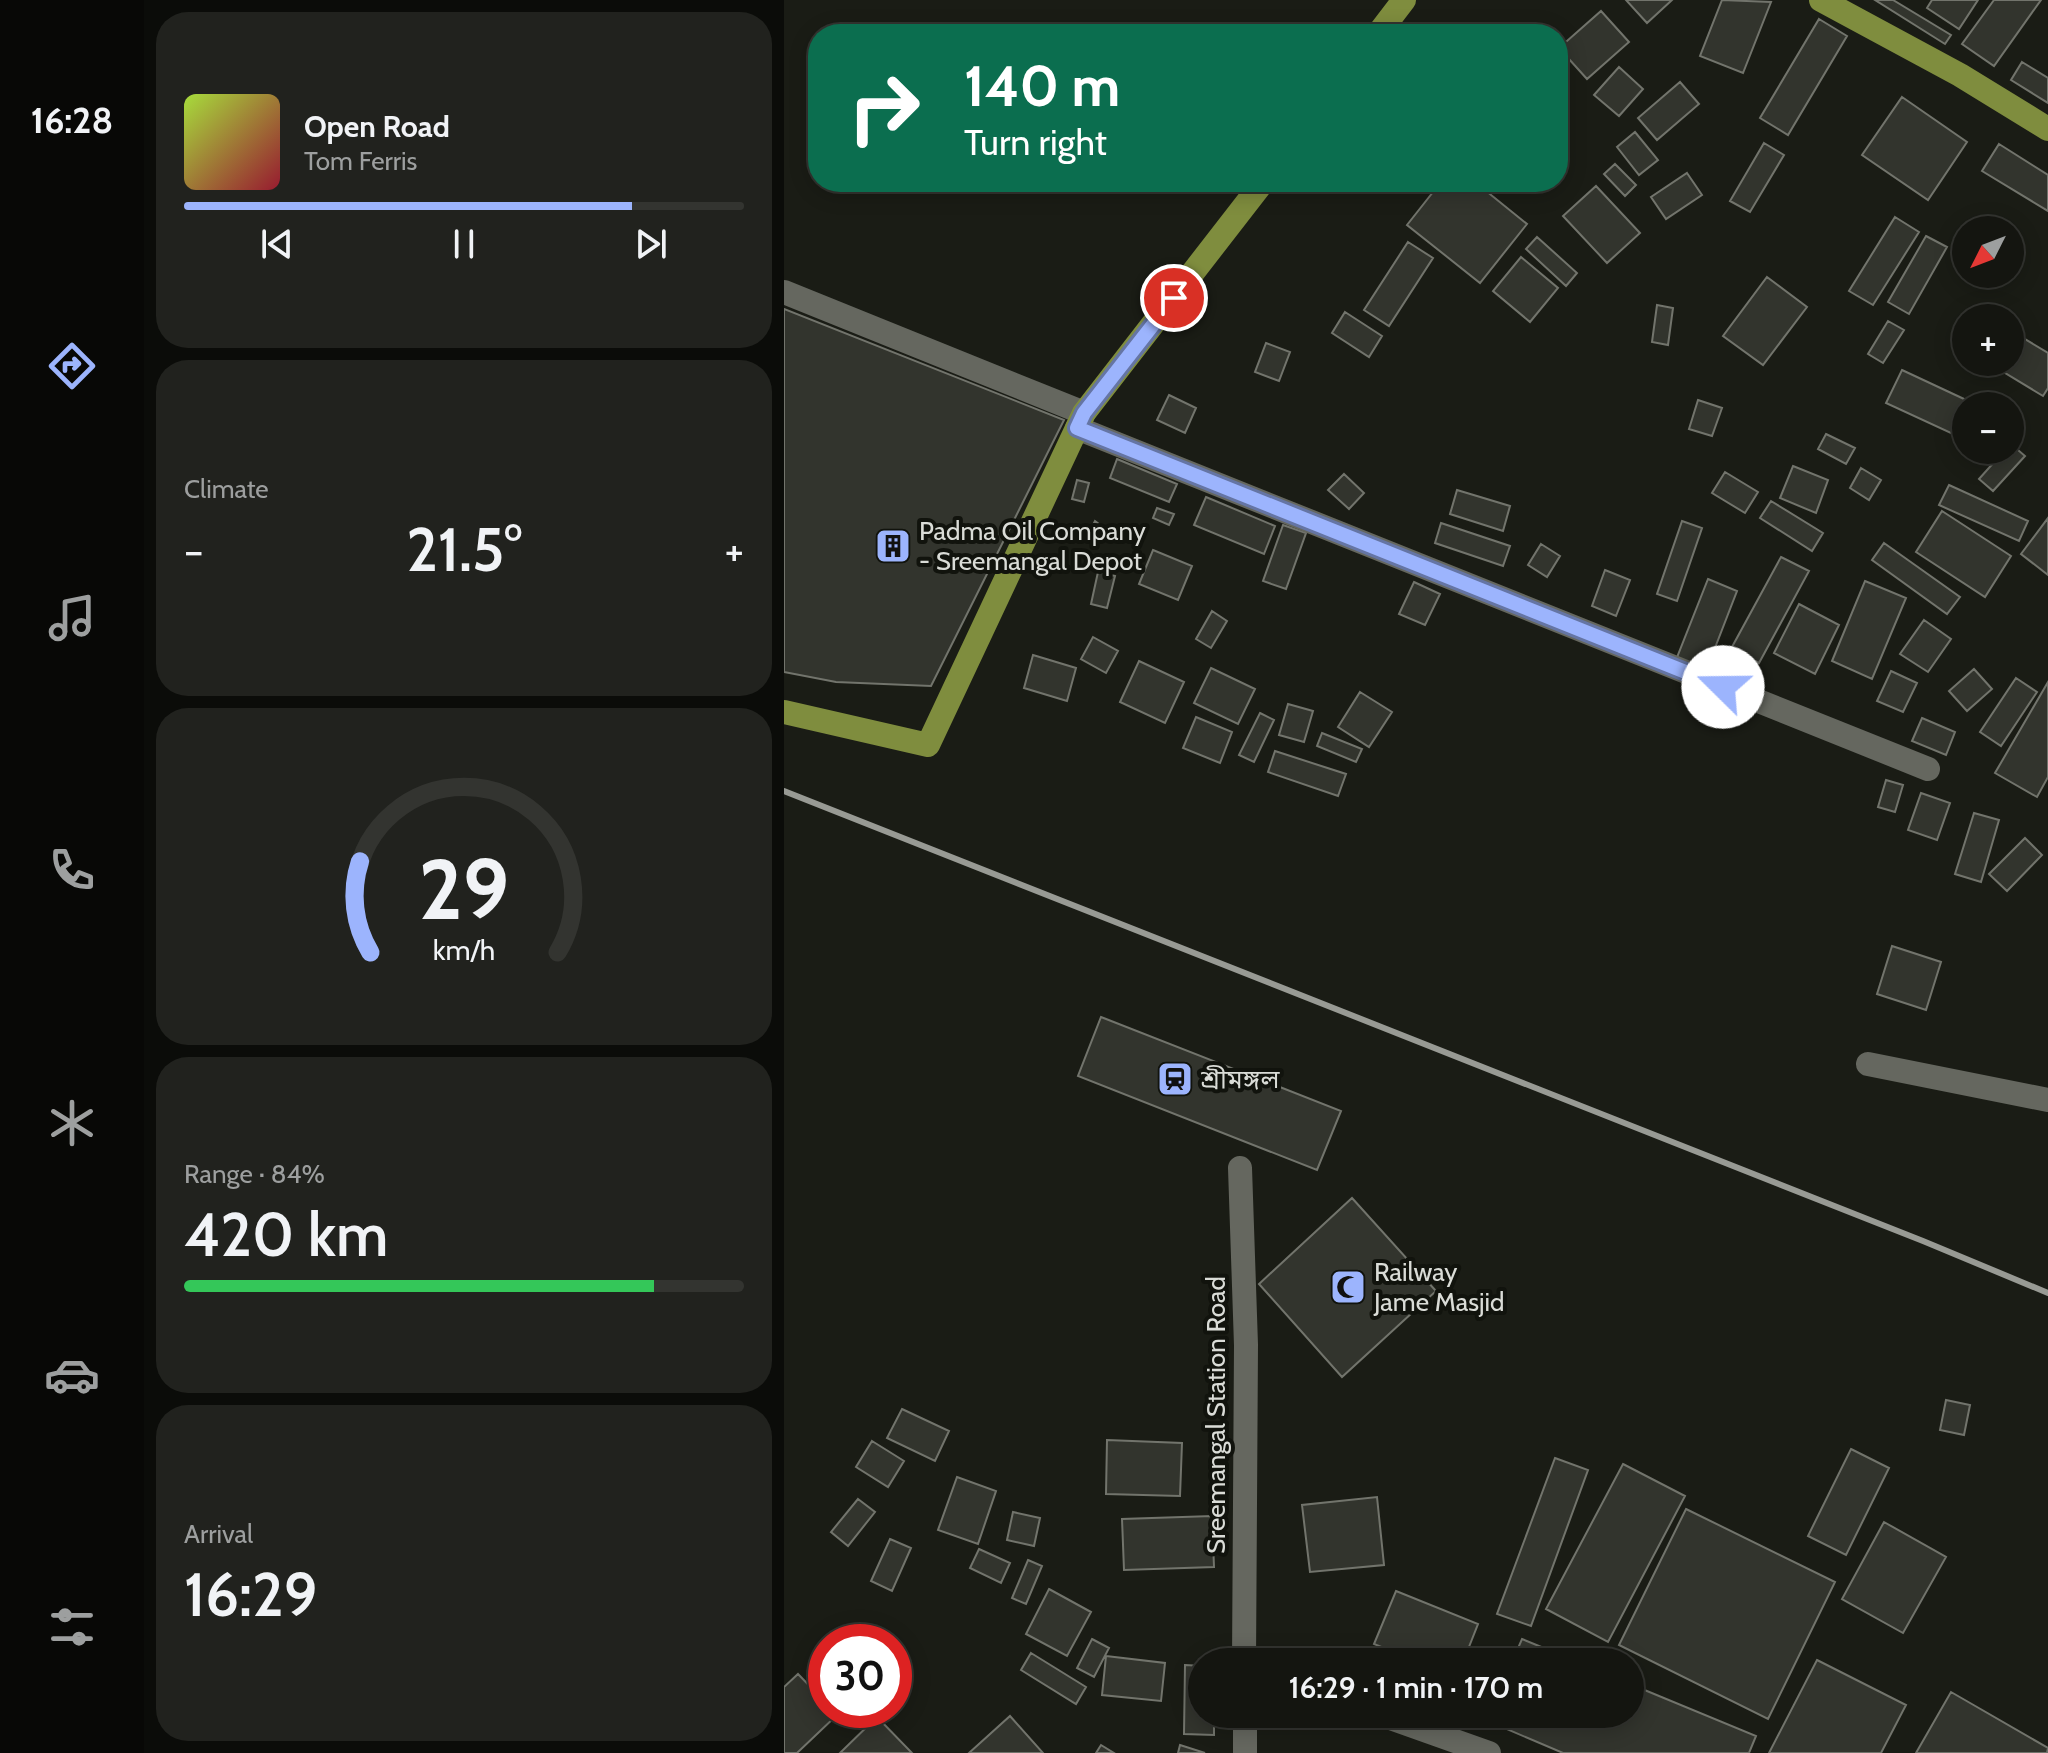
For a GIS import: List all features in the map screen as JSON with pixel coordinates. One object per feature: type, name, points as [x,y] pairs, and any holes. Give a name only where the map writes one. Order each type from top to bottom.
[{"type":"main road","points":[[1386,24],[1404,0]]},
{"type":"main road","points":[[1821,0],[1960,75],[2048,129]]},
{"type":"main road","points":[[784,712],[928,745],[1080,421],[1255,192]]},
{"type":"street","points":[[784,292],[1080,421],[1928,769]]},
{"type":"street","points":[[1868,1064],[2048,1100]]},
{"type":"street","name":"Sreemangal Station Road","points":[[1240,1168],[1246,1345],[1244,1648]]},
{"type":"street","points":[[1245,1728],[1245,1753]]},
{"type":"street","points":[[1418,1728],[1489,1753]]},
{"type":"building","points":[[1626,0],[1672,0],[1647,23]]},
{"type":"building","points":[[1722,0],[1771,2],[1743,73],[1700,56]]},
{"type":"building","points":[[1875,0],[1893,0],[1951,35],[1945,44]]},
{"type":"building","points":[[1932,0],[1978,0],[1959,29],[1927,8]]},
{"type":"building","points":[[1994,0],[2041,0],[1994,66],[1962,44]]},
{"type":"building","points":[[1601,11],[1629,42],[1587,79],[1568,58],[1568,40]]},
{"type":"building","points":[[1819,19],[1847,36],[1788,135],[1760,118]]},
{"type":"building","points":[[2022,62],[2048,78],[2048,103],[2011,80]]},
{"type":"building","points":[[1619,67],[1643,89],[1619,116],[1594,95]]},
{"type":"building","points":[[1680,82],[1699,104],[1657,140],[1638,118]]},
{"type":"building","points":[[1902,97],[1967,142],[1928,200],[1862,155]]},
{"type":"building","points":[[1635,132],[1658,160],[1639,175],[1617,147]]},
{"type":"building","points":[[1764,143],[1784,155],[1750,212],[1730,201]]},
{"type":"building","points":[[1999,144],[2048,175],[2048,211],[1982,171]]},
{"type":"building","points":[[1615,164],[1636,185],[1625,196],[1604,174]]},
{"type":"building","points":[[1687,173],[1702,195],[1666,219],[1651,197]]},
{"type":"building","points":[[1596,186],[1640,233],[1607,263],[1563,216]]},
{"type":"building","points":[[1433,192],[1487,192],[1527,224],[1480,283],[1407,225]]},
{"type":"building","points":[[1895,217],[1919,232],[1873,305],[1849,291]]},
{"type":"building","points":[[1926,236],[1947,247],[1909,314],[1888,302]]},
{"type":"building","points":[[1537,237],[1577,273],[1566,286],[1526,249]]},
{"type":"building","points":[[1408,242],[1433,258],[1389,326],[1364,310]]},
{"type":"building","points":[[1521,257],[1558,288],[1530,322],[1493,291]]},
{"type":"building","points":[[1767,277],[1807,307],[1763,365],[1723,336]]},
{"type":"building","points":[[1657,305],[1673,308],[1668,345],[1652,342]]},
{"type":"building","name":"Padma Oil Company - Sreemangal Depot","points":[[784,309],[1064,420],[931,686],[836,682],[784,672]]},
{"type":"building","points":[[1345,312],[1382,336],[1369,357],[1332,333]]},
{"type":"building","points":[[1888,321],[1904,330],[1883,363],[1868,354]]},
{"type":"building","points":[[2024,338],[2048,353],[2048,388],[2043,396],[2010,376],[2024,376]]},
{"type":"building","points":[[1266,343],[1290,352],[1279,381],[1255,372]]},
{"type":"building","points":[[1902,370],[1952,393],[1952,434],[1886,403]]},
{"type":"building","points":[[1169,395],[1196,408],[1185,433],[1157,420]]},
{"type":"building","points":[[1698,400],[1722,408],[1712,436],[1689,429]]},
{"type":"building","points":[[1826,434],[1855,448],[1846,464],[1818,449]]},
{"type":"building","points":[[1117,459],[1177,484],[1169,502],[1110,478]]},
{"type":"building","points":[[1992,464],[2018,464],[1993,491],[1979,479]]},
{"type":"building","points":[[1793,466],[1828,480],[1816,513],[1780,498]]},
{"type":"building","points":[[1861,468],[1881,480],[1869,500],[1850,488]]},
{"type":"building","points":[[1725,472],[1758,492],[1745,513],[1712,493]]},
{"type":"building","points":[[1344,474],[1364,493],[1349,509],[1328,490]]},
{"type":"building","points":[[1077,480],[1089,483],[1084,502],[1072,499]]},
{"type":"building","points":[[1949,485],[2028,521],[2019,541],[1939,505]]},
{"type":"building","points":[[1457,490],[1510,506],[1503,531],[1450,514]]},
{"type":"building","points":[[1206,497],[1275,526],[1264,554],[1194,525]]},
{"type":"building","points":[[1771,501],[1823,533],[1812,551],[1760,518]]},
{"type":"building","points":[[1157,508],[1174,514],[1169,525],[1153,518]]},
{"type":"building","points":[[1942,511],[2011,556],[1985,597],[1916,552]]},
{"type":"building","points":[[2048,518],[2048,575],[2021,554]]},
{"type":"building","points":[[1095,521],[1099,524],[1094,535],[1089,533]]},
{"type":"building","points":[[1682,521],[1702,528],[1677,601],[1657,594]]},
{"type":"building","points":[[1441,523],[1510,546],[1503,566],[1435,543]]},
{"type":"building","points":[[1283,525],[1306,533],[1286,589],[1263,581]]},
{"type":"building","points":[[1884,543],[1960,597],[1947,614],[1872,560]]},
{"type":"building","points":[[1541,544],[1560,556],[1547,577],[1528,565]]},
{"type":"building","points":[[1153,550],[1192,566],[1178,600],[1139,584]]},
{"type":"building","points":[[1781,557],[1809,571],[1759,663],[1732,647]]},
{"type":"building","points":[[1605,570],[1630,580],[1616,616],[1592,606]]},
{"type":"building","points":[[1098,572],[1115,576],[1107,608],[1091,604]]},
{"type":"building","points":[[1708,579],[1737,591],[1706,671],[1676,660]]},
{"type":"building","points":[[1865,581],[1906,598],[1872,679],[1832,661]]},
{"type":"building","points":[[1414,582],[1440,594],[1425,625],[1399,614]]},
{"type":"building","points":[[1799,604],[1839,625],[1815,674],[1774,653]]},
{"type":"building","points":[[1212,611],[1227,621],[1211,648],[1196,639]]},
{"type":"building","points":[[1924,620],[1951,639],[1928,672],[1900,654]]},
{"type":"building","points":[[1093,637],[1118,651],[1106,673],[1081,659]]},
{"type":"building","points":[[1033,655],[1076,668],[1067,701],[1024,688]]},
{"type":"building","points":[[1139,661],[1184,682],[1165,723],[1120,702]]},
{"type":"building","points":[[1211,668],[1255,689],[1238,724],[1194,703]]},
{"type":"building","points":[[1974,669],[1992,689],[1967,711],[1949,691]]},
{"type":"building","points":[[1891,671],[1917,683],[1903,712],[1877,701]]},
{"type":"building","points":[[2016,678],[2037,692],[2001,746],[1980,732]]},
{"type":"building","points":[[2048,682],[2048,777],[2037,797],[1995,773]]},
{"type":"building","points":[[1360,692],[1392,712],[1369,747],[1338,727]]},
{"type":"building","points":[[1288,704],[1313,711],[1304,742],[1279,735]]},
{"type":"building","points":[[1260,713],[1274,720],[1254,762],[1239,755]]},
{"type":"building","points":[[1196,717],[1232,732],[1220,763],[1183,748]]},
{"type":"building","points":[[1922,718],[1955,732],[1946,755],[1912,741]]},
{"type":"building","points":[[1322,733],[1362,749],[1356,762],[1317,746]]},
{"type":"building","points":[[1275,751],[1346,774],[1338,796],[1268,772]]},
{"type":"building","points":[[1886,780],[1903,785],[1895,812],[1878,807]]},
{"type":"building","points":[[1921,793],[1950,803],[1937,840],[1908,830]]},
{"type":"building","points":[[1974,813],[1999,820],[1981,882],[1955,874]]},
{"type":"building","points":[[2025,838],[2042,855],[2007,891],[1989,874]]},
{"type":"building","points":[[1892,946],[1941,962],[1926,1010],[1877,994]]},
{"type":"building","points":[[1101,1017],[1341,1111],[1317,1170],[1078,1076]]},
{"type":"building","name":"Railway Jame Masjid","points":[[1352,1198],[1436,1291],[1342,1377],[1259,1284]]},
{"type":"building","points":[[1946,1400],[1970,1405],[1964,1435],[1940,1430]]},
{"type":"building","points":[[902,1409],[949,1431],[935,1461],[887,1438]]},
{"type":"building","points":[[1107,1440],[1182,1443],[1180,1496],[1106,1494]]},
{"type":"building","points":[[872,1441],[904,1461],[888,1487],[856,1467]]},
{"type":"building","points":[[1851,1449],[1889,1468],[1846,1555],[1808,1536]]},
{"type":"building","points":[[1555,1458],[1588,1470],[1531,1626],[1497,1614]]},
{"type":"building","points":[[1623,1464],[1685,1496],[1608,1642],[1546,1609]]},
{"type":"building","points":[[957,1477],[996,1491],[978,1544],[938,1530]]},
{"type":"building","points":[[1377,1497],[1384,1565],[1310,1572],[1302,1505]]},
{"type":"building","points":[[858,1499],[875,1512],[848,1546],[831,1532]]},
{"type":"building","points":[[1686,1509],[1835,1582],[1768,1719],[1644,1657],[1644,1648],[1619,1645]]},
{"type":"building","points":[[1013,1512],[1040,1518],[1034,1546],[1007,1540]]},
{"type":"building","points":[[1212,1516],[1214,1567],[1124,1570],[1122,1519]]},
{"type":"building","points":[[1884,1522],[1946,1557],[1903,1633],[1842,1599]]},
{"type":"building","points":[[890,1539],[911,1548],[892,1591],[871,1581]]},
{"type":"building","points":[[979,1549],[1010,1563],[1001,1583],[970,1568]]},
{"type":"building","points":[[1028,1560],[1042,1566],[1026,1604],[1012,1598]]},
{"type":"building","points":[[1049,1589],[1091,1612],[1067,1656],[1026,1634]]},
{"type":"building","points":[[1396,1591],[1478,1624],[1469,1648],[1384,1648],[1374,1644]]},
{"type":"building","points":[[1092,1639],[1109,1648],[1094,1677],[1077,1668]]},
{"type":"building","points":[[1522,1639],[1544,1648],[1518,1648]]},
{"type":"building","points":[[1031,1653],[1086,1687],[1076,1704],[1021,1670]]},
{"type":"building","points":[[1106,1656],[1165,1663],[1161,1701],[1102,1695]]},
{"type":"building","points":[[1817,1660],[1906,1705],[1881,1753],[1769,1753]]},
{"type":"building","points":[[1185,1665],[1188,1665],[1188,1728],[1214,1728],[1214,1735],[1184,1734]]},
{"type":"building","points":[[798,1674],[808,1684],[808,1728],[823,1728],[797,1753],[784,1753],[784,1687]]},
{"type":"building","points":[[1644,1690],[1756,1736],[1749,1753],[1563,1753],[1504,1728],[1644,1728]]},
{"type":"building","points":[[1951,1692],[2048,1748],[2047,1753],[1916,1753]]},
{"type":"building","points":[[1010,1716],[1043,1753],[969,1753]]},
{"type":"building","points":[[866,1728],[888,1728],[912,1753],[840,1753]]},
{"type":"building","points":[[1101,1745],[1114,1753],[1096,1753]]},
{"type":"building","points":[[1180,1745],[1205,1753],[1178,1753]]},
{"type":"railway","points":[[784,791],[2048,1293]]},
{"type":"place","name":"Padma Oil Company - Sreemangal Depot","points":[[893,546]]},
{"type":"place","name":"শ্রীমঙ্গল","points":[[1175,1079]]},
{"type":"place","name":"Railway Jame Masjid","points":[[1348,1287]]},
{"type":"route","points":[[1174,298],[1084,413],[1077,428],[1723,687]]}]
